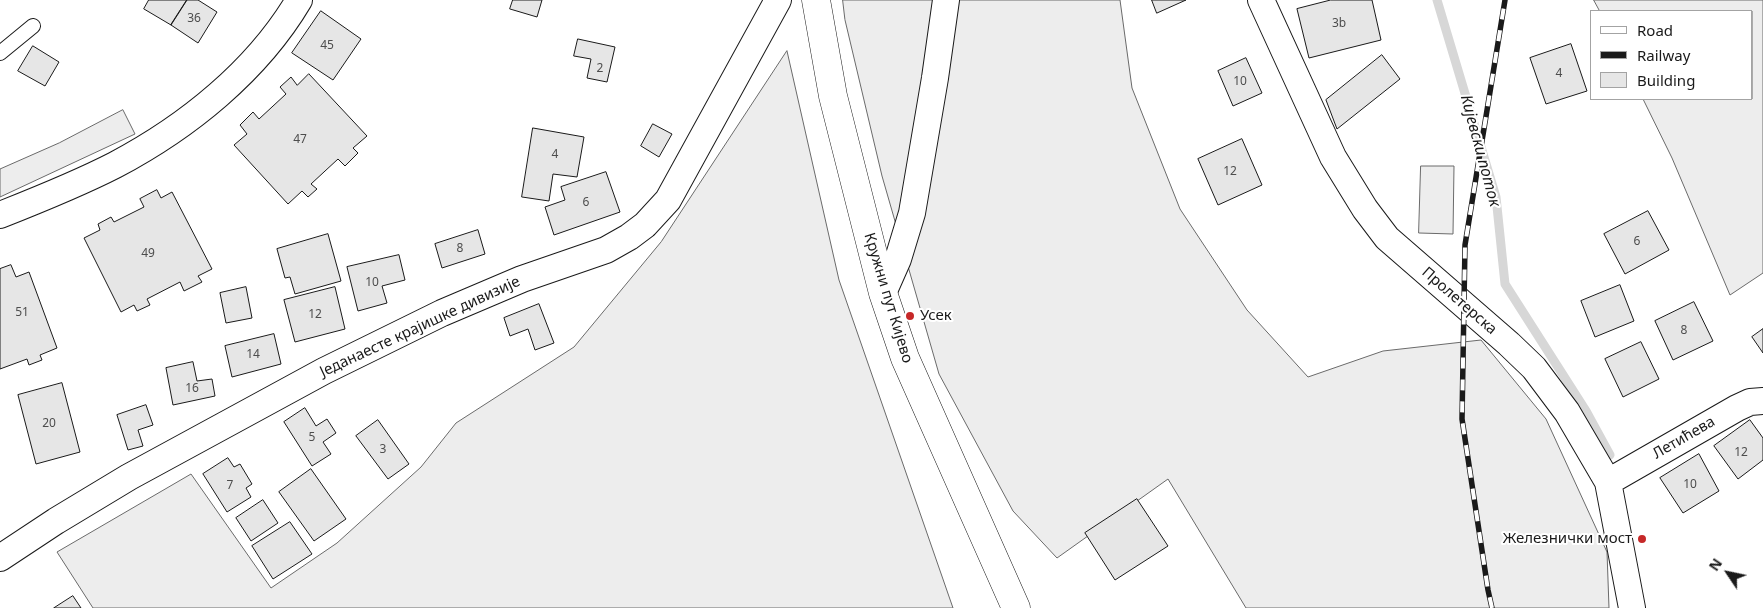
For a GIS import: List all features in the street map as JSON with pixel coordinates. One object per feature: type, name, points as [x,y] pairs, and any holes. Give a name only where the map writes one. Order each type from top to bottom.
[{"type":"main road","name":"Кружни пут Кијево","points":[[816,0],[833,96],[883,293],[904,358],[1016,608]]},
{"type":"street","points":[[0,216],[114,165],[164,135],[197,112],[237,78],[270,41],[299,0]]},
{"type":"street","name":"Једанаесте крајишке дивизије","points":[[0,558],[56,521],[129,477],[324,371],[442,314],[522,279],[606,250],[629,237],[645,225],[668,200],[778,0]]},
{"type":"street","points":[[883,293],[898,259],[912,213],[946,0]]},
{"type":"street","name":"Пролетерска","points":[[1261,0],[1333,157],[1365,209],[1387,238],[1534,368],[1567,412],[1608,482],[1632,608]]},
{"type":"street","name":"Летићева","points":[[1608,482],[1736,408],[1750,402],[1763,401]]},
{"type":"lane","points":[[0,53],[33,26]]},
{"type":"shaded area","points":[[843,0],[1120,0],[1132,88],[1180,209],[1247,310],[1308,377],[1383,351],[1481,340],[1546,419],[1607,552],[1609,608],[1246,608],[1168,479],[1057,558],[1013,511],[939,374],[882,176],[845,20]]},
{"type":"shaded area","points":[[1594,0],[1763,0],[1763,273],[1730,295],[1672,158],[1643,100],[1753,100],[1753,10],[1599,10]]},
{"type":"shaded area","points":[[787,51],[839,280],[953,608],[93,608],[57,552],[191,474],[271,588],[337,543],[421,467],[456,423],[574,347],[661,242]]},
{"type":"shaded area","points":[[123,110],[135,134],[0,197],[0,169],[59,143]]},
{"type":"shaded area","points":[[1421,166],[1454,166],[1453,234],[1419,233]]},
{"type":"building","points":[[149,0],[187,0],[171,25],[144,9]]},
{"type":"building","points":[[187,0],[198,0],[217,12],[198,43],[171,25]]},
{"type":"building","points":[[513,0],[542,0],[537,17],[510,9]]},
{"type":"building","points":[[1152,0],[1186,0],[1157,13]]},
{"type":"building","points":[[1331,0],[1372,0],[1381,40],[1309,58],[1297,9]]},
{"type":"building","points":[[321,11],[361,39],[333,80],[292,53]]},
{"type":"building","points":[[578,39],[615,47],[607,82],[587,78],[591,59],[574,56]]},
{"type":"building","points":[[1571,44],[1587,91],[1546,104],[1530,58]]},
{"type":"building","points":[[33,46],[59,62],[45,86],[18,71]]},
{"type":"building","points":[[1382,55],[1400,79],[1337,129],[1326,100]]},
{"type":"building","points":[[1246,58],[1262,93],[1233,106],[1218,71]]},
{"type":"building","points":[[309,74],[367,136],[353,148],[358,153],[345,166],[338,159],[311,184],[317,189],[308,197],[302,191],[288,204],[234,145],[247,134],[240,125],[253,112],[259,119],[286,94],[280,87],[291,77],[297,85]]},
{"type":"building","points":[[653,124],[672,134],[659,157],[641,146]]},
{"type":"building","points":[[533,128],[584,137],[577,177],[553,174],[549,201],[522,197]]},
{"type":"building","points":[[1242,139],[1262,185],[1218,205],[1198,159]]},
{"type":"building","points":[[606,172],[620,212],[554,235],[545,207],[565,200],[561,187]]},
{"type":"building","points":[[157,190],[161,198],[172,192],[212,269],[198,276],[202,282],[184,291],[180,282],[147,299],[150,305],[137,311],[134,305],[121,312],[84,238],[100,230],[98,224],[111,217],[114,222],[144,207],[140,199]]},
{"type":"building","points":[[1648,211],[1669,250],[1625,274],[1604,234]]},
{"type":"building","points":[[478,230],[485,254],[442,268],[435,244]]},
{"type":"building","points":[[328,234],[341,281],[295,294],[290,277],[285,278],[277,249]]},
{"type":"building","points":[[399,255],[405,280],[382,286],[387,303],[358,311],[347,267]]},
{"type":"building","points":[[11,265],[16,277],[29,272],[57,348],[40,355],[42,360],[29,365],[27,359],[0,369],[0,269]]},
{"type":"building","points":[[1620,285],[1634,321],[1595,337],[1581,301]]},
{"type":"building","points":[[246,287],[252,318],[226,323],[220,293]]},
{"type":"building","points":[[335,287],[345,329],[295,342],[284,300]]},
{"type":"building","points":[[1694,302],[1713,341],[1673,360],[1655,321]]},
{"type":"building","points":[[539,304],[554,343],[535,350],[528,329],[510,336],[504,318]]},
{"type":"building","points":[[1763,329],[1763,353],[1752,337]]},
{"type":"building","points":[[274,334],[281,364],[232,377],[225,346]]},
{"type":"building","points":[[1641,342],[1659,379],[1623,397],[1605,359]]},
{"type":"building","points":[[193,362],[197,381],[212,379],[215,396],[173,405],[166,368]]},
{"type":"building","points":[[62,383],[80,452],[36,464],[18,395]]},
{"type":"building","points":[[146,405],[153,425],[138,430],[143,446],[128,450],[117,415]]},
{"type":"building","points":[[305,408],[316,426],[327,419],[336,433],[323,442],[331,454],[312,466],[284,422]]},
{"type":"building","points":[[378,420],[409,464],[388,479],[356,436]]},
{"type":"building","points":[[1750,420],[1763,438],[1763,460],[1738,479],[1714,446]]},
{"type":"building","points":[[1699,454],[1719,491],[1683,513],[1660,478]]},
{"type":"building","points":[[228,458],[234,467],[240,464],[252,484],[246,488],[251,497],[227,512],[203,474]]},
{"type":"building","points":[[311,469],[346,519],[314,541],[279,492]]},
{"type":"building","points":[[1137,499],[1168,546],[1115,580],[1085,533]]},
{"type":"building","points":[[263,500],[278,523],[251,541],[236,518]]},
{"type":"building","points":[[290,522],[312,554],[273,579],[252,546]]},
{"type":"building","points":[[73,596],[81,608],[54,608]]},
{"type":"waterway","name":"Кијевски поток","points":[[1437,0],[1496,197],[1505,284],[1586,411],[1610,455]]},
{"type":"railway","points":[[1492,608],[1462,419],[1465,245],[1505,0]]},
{"type":"place","name":"Усек","points":[[910,316]]},
{"type":"place","name":"Железнички мост","points":[[1642,539]]}]
